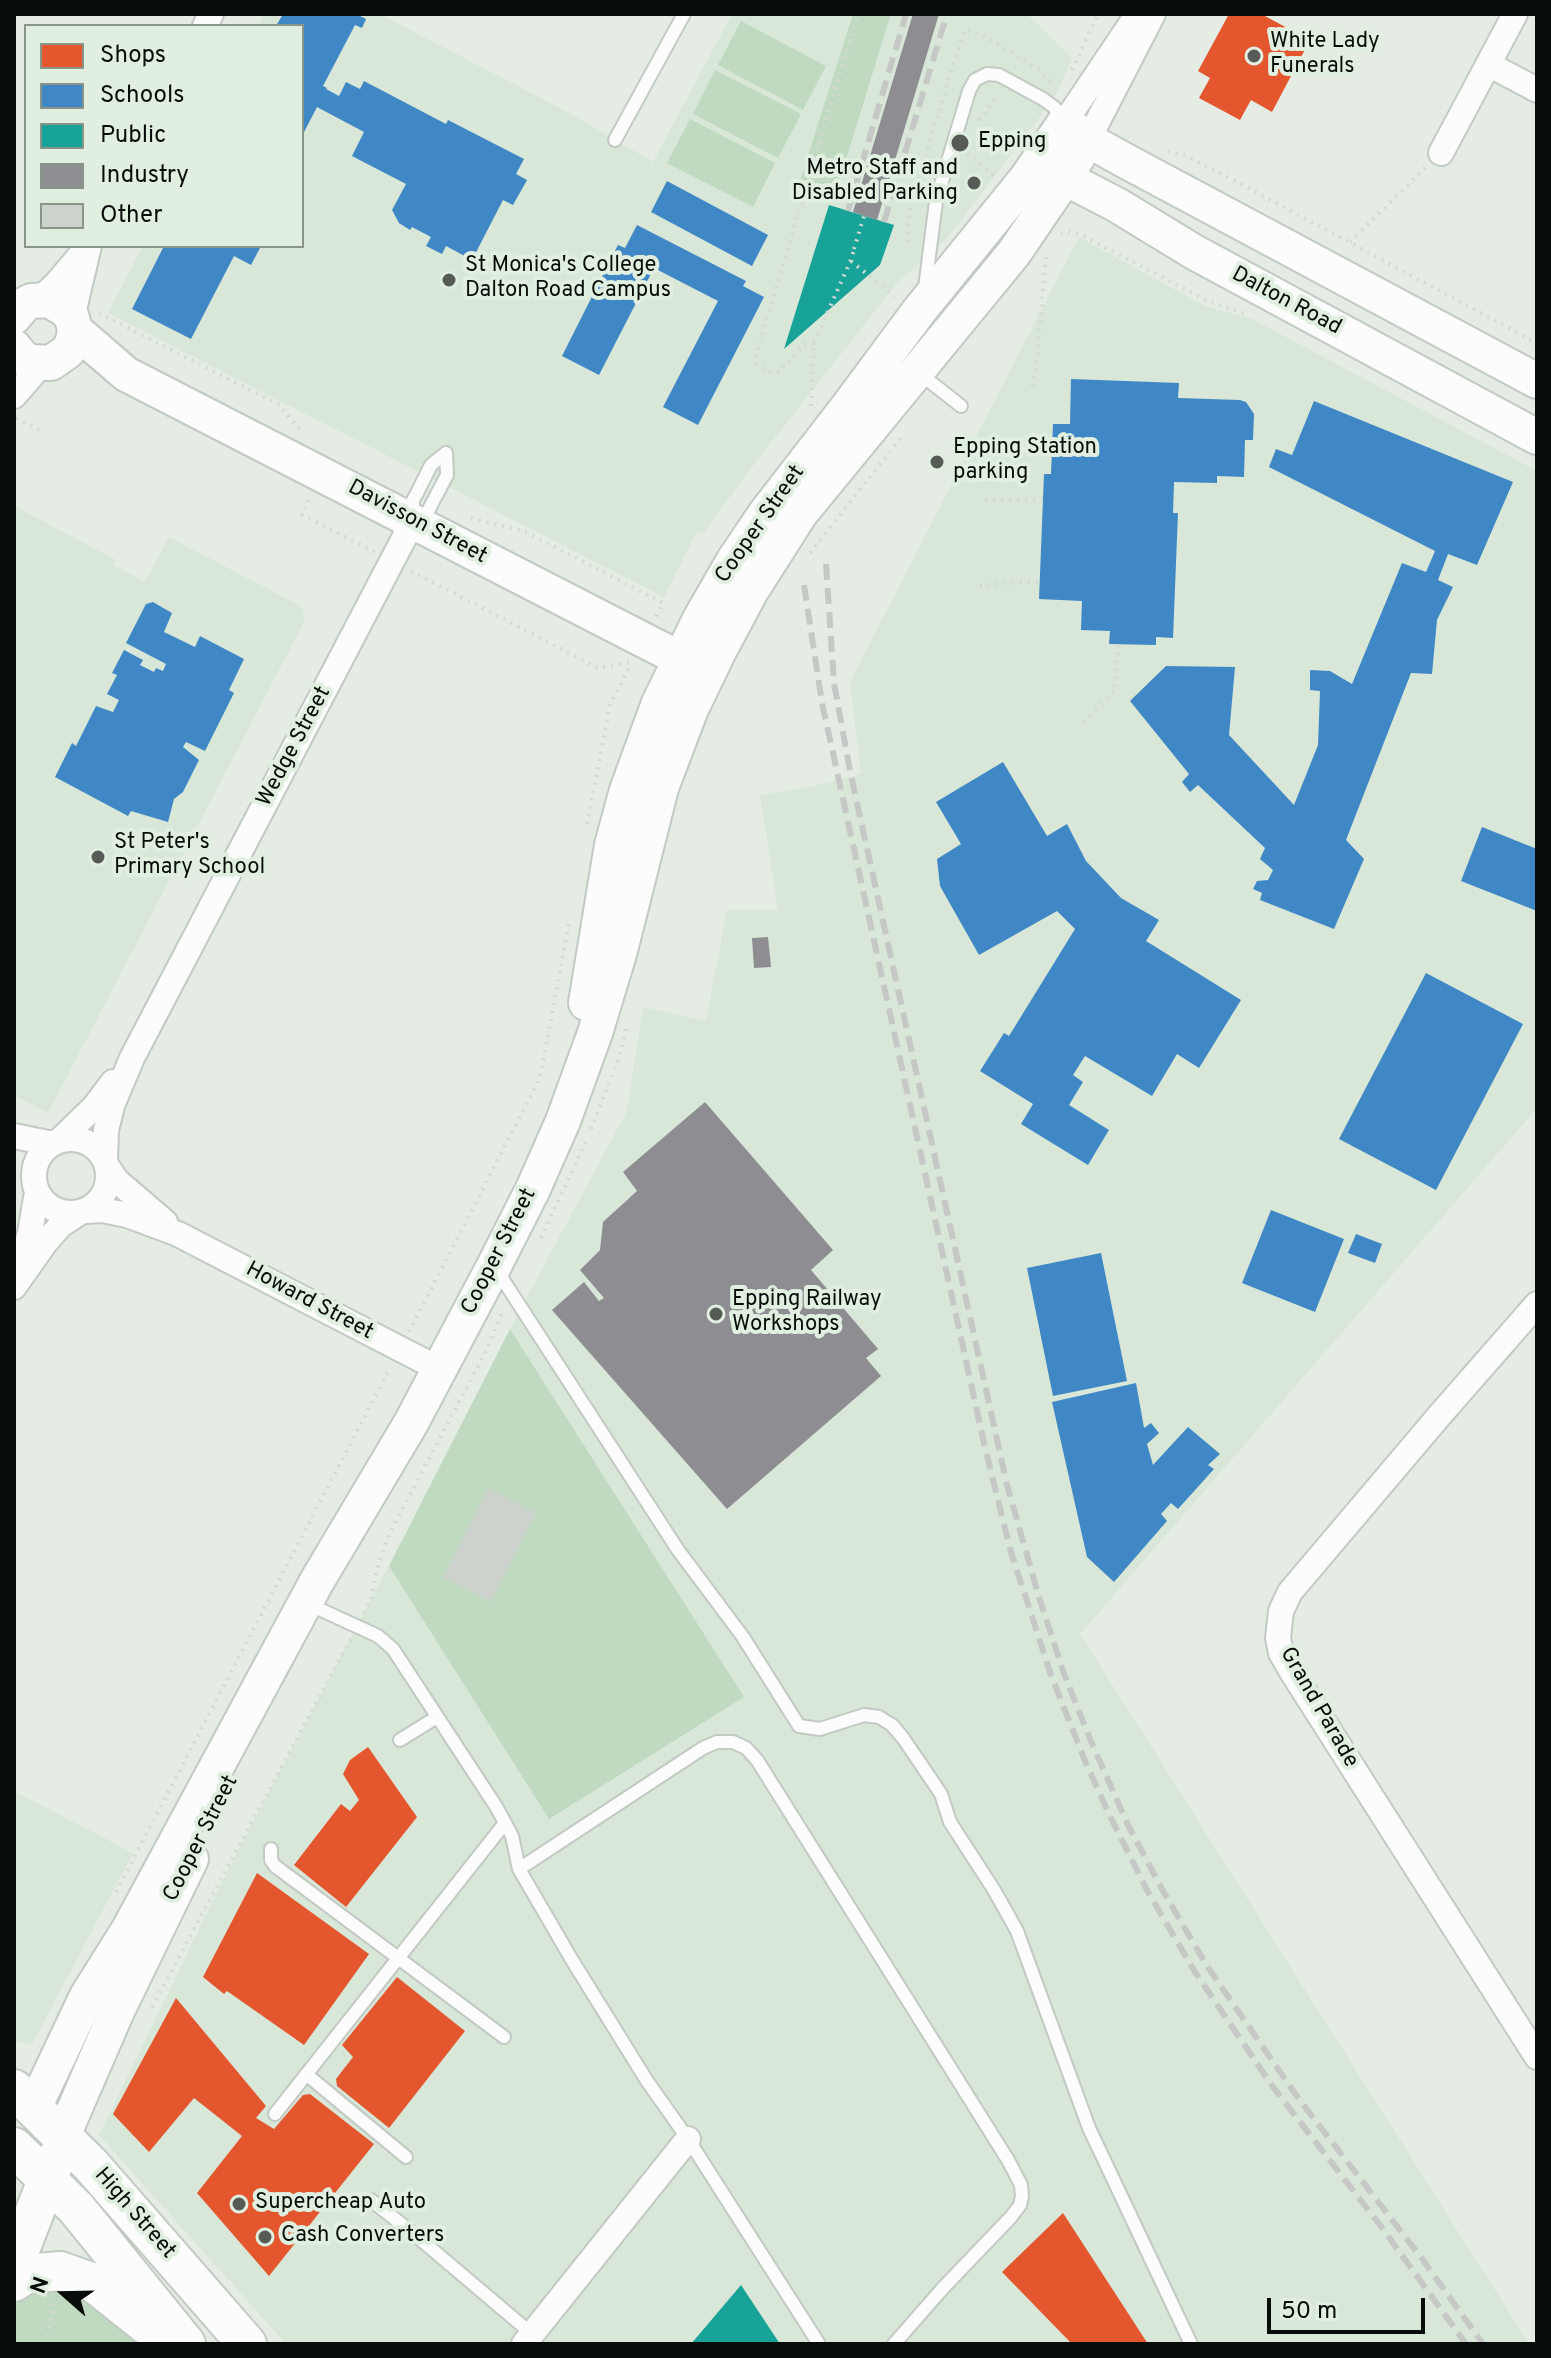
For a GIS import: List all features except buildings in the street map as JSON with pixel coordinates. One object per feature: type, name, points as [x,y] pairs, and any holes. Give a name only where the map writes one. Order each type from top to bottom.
[{"type":"main road","name":"Cooper Street","points":[[693,666],[751,591],[800,514],[1014,253],[1054,167],[1069,123]]},
{"type":"main road","points":[[1069,123],[1537,381]]},
{"type":"main road","name":"Cooper Street","points":[[15,2154],[24,2100],[136,1916],[378,1498],[411,1423],[533,1189],[563,1121],[609,991],[661,788],[691,709],[693,666],[715,591],[765,514],[847,408],[907,304],[1054,167]]},
{"type":"main road","name":"Dalton Road","points":[[1054,167],[1194,252],[1537,437]]},
{"type":"main road","name":"Davisson Street","points":[[38,329],[126,374],[423,512],[644,641],[693,666]]},
{"type":"main road","name":"Cooper Street","points":[[14,2265],[62,2138],[117,2011],[313,1606]]},
{"type":"main road","name":"High Street","points":[[24,2100],[91,2165],[247,2344]]},
{"type":"main road","name":"High Street","points":[[15,2154],[48,2179],[76,2208],[186,2344]]},
{"type":"main road","points":[[14,2282],[26,2274],[60,2271],[94,2283],[170,2344]]},
{"type":"street","name":"Cooper Street","points":[[1069,123],[1138,14]]},
{"type":"street","name":"Cooper Street","points":[[1069,123],[1153,14]]},
{"type":"street","points":[[1441,153],[1515,14]]},
{"type":"street","points":[[1488,64],[1537,90]]},
{"type":"street","points":[[14,396],[56,284],[87,248]]},
{"type":"street","points":[[38,329],[88,248]]},
{"type":"street","name":"Wedge Street","points":[[107,1165],[106,1130],[113,1103],[132,1058],[392,561],[423,512]]},
{"type":"street","name":"Wedge Street","points":[[56,1142],[95,1106],[132,1058]]},
{"type":"street","points":[[14,1136],[56,1142],[69,1139],[91,1144],[107,1165],[109,1182],[97,1204],[61,1225],[14,1287]]},
{"type":"street","points":[[14,1280],[30,1233],[37,1160],[56,1142]]},
{"type":"street","points":[[14,1165],[36,1188],[44,1203],[54,1210],[67,1214],[83,1212]]},
{"type":"street","name":"Howard Street","points":[[107,1165],[116,1180],[178,1234]]},
{"type":"street","name":"Howard Street","points":[[83,1212],[102,1210],[127,1215],[178,1234],[439,1369]]},
{"type":"street","name":"Grand Parade","points":[[1537,1304],[1290,1592],[1281,1611],[1278,1638],[1281,1653],[1292,1672],[1537,2057]]},
{"type":"street","points":[[528,2339],[688,2139]]},
{"type":"lane","points":[[615,140],[684,14]]},
{"type":"lane","points":[[907,304],[926,283],[936,201],[975,80],[987,74],[999,75],[1020,84],[1069,123]]},
{"type":"lane","points":[[916,371],[961,406]]},
{"type":"lane","points":[[494,1266],[654,1514],[743,1637],[799,1726],[820,1729],[864,1715],[879,1717],[892,1725],[903,1738],[941,1794],[950,1822],[1017,1931],[1089,2128],[1191,2344]]},
{"type":"lane","points":[[313,1606],[358,1625],[386,1641],[393,1649],[505,1823],[515,1846],[519,1869],[572,1960],[819,2344]]},
{"type":"lane","points":[[400,1740],[437,1717]]},
{"type":"lane","points":[[519,1869],[703,1748],[717,1742],[733,1742],[746,1748],[757,1760],[1021,2185],[1020,2205],[1011,2217],[894,2344]]},
{"type":"lane","points":[[275,2114],[505,1823]]},
{"type":"lane","points":[[271,1849],[271,1860],[275,1866],[504,2037]]},
{"type":"lane","points":[[306,2074],[406,2157]]},
{"type":"lane","points":[[371,2200],[528,2339]]},
{"type":"path","points":[[814,343],[804,344],[780,372],[771,373],[757,365],[755,359],[858,14]]},
{"type":"path","points":[[1069,123],[1098,14]]},
{"type":"path","points":[[976,125],[998,95]]},
{"type":"path","points":[[963,151],[1000,180]]},
{"type":"path","points":[[1164,151],[1186,156],[1537,343]]},
{"type":"path","points":[[1350,242],[1441,153]]},
{"type":"path","points":[[866,154],[895,163]]},
{"type":"path","points":[[850,262],[864,216]]},
{"type":"path","points":[[1068,231],[1189,292]]},
{"type":"path","points":[[811,406],[814,343],[855,247]]},
{"type":"path","points":[[1032,386],[1046,249]]},
{"type":"path","points":[[850,262],[907,304]]},
{"type":"path","points":[[38,329],[88,301],[95,311],[278,404],[305,435]]},
{"type":"path","points":[[14,417],[41,431]]},
{"type":"path","points":[[985,500],[1043,499]]},
{"type":"path","points":[[423,512],[520,530],[663,603],[644,641]]},
{"type":"path","points":[[302,515],[598,668],[632,662],[610,705],[586,834]]},
{"type":"path","points":[[980,585],[1040,582]]},
{"type":"path","points":[[1084,722],[1114,691],[1119,644]]},
{"type":"path","points":[[113,1897],[540,1078],[571,912]]},
{"type":"path","points":[[46,2344],[60,2271]]},
{"type":"shaded area","name":"St Monica's College Dalton Road Campus","points":[[264,14],[380,14],[571,114],[653,162],[732,14],[853,14],[796,193],[809,197],[821,194],[836,196],[891,14],[1027,14],[1072,58],[1058,90],[1039,118],[949,236],[897,283],[703,533],[697,531],[664,597],[108,313],[142,248],[304,248],[304,24],[259,24]]},
{"type":"shaded area","points":[[1079,237],[1205,306],[1252,319],[1537,471],[1537,1108],[1080,1634],[1529,2344],[286,2344],[99,2135],[234,1858],[389,1566],[549,1819],[743,1697],[510,1329],[627,1111],[643,1007],[706,1021],[727,910],[778,910],[760,795],[861,774],[850,682]]},
{"type":"shaded area","name":"St Peter's Primary School","points":[[14,506],[116,560],[113,565],[145,582],[169,537],[302,607],[305,620],[48,1113],[14,1095]]},
{"type":"shaded area","points":[[14,1791],[133,1853],[32,2044],[14,2041]]},
{"type":"green space","points":[[853,14],[891,14],[835,196],[809,197],[796,193]]},
{"type":"green space","points":[[741,21],[826,66],[803,110],[718,65]]},
{"type":"green space","points":[[715,70],[801,114],[778,158],[693,114]]},
{"type":"green space","points":[[690,119],[775,163],[753,207],[667,163]]},
{"type":"green space","points":[[510,1329],[744,1697],[549,1819],[389,1566]]},
{"type":"green space","points":[[63,2280],[156,2344],[14,2344],[14,2310],[19,2297]]},
{"type":"railway","points":[[848,211],[906,14]]},
{"type":"railway","points":[[884,222],[947,14]]},
{"type":"railway","points":[[826,564],[834,683],[850,771],[1007,1485],[1063,1671],[1128,1825],[1207,1966],[1298,2098],[1423,2260],[1483,2344]]},
{"type":"railway","points":[[804,585],[822,703],[984,1443],[1010,1549],[1051,1675],[1108,1812],[1148,1892],[1195,1972],[1273,2087],[1383,2229],[1466,2344]]},
{"type":"place","name":"White Lady Funerals","points":[[1254,56]]},
{"type":"place","name":"Epping","points":[[960,143]]},
{"type":"place","name":"Metro Staff and Disabled Parking","points":[[974,183]]},
{"type":"place","name":"St Monica's College Dalton Road Campus","points":[[449,280]]},
{"type":"place","name":"Epping Station parking","points":[[937,462]]},
{"type":"place","name":"St Peter's Primary School","points":[[98,857]]},
{"type":"place","name":"Epping Railway Workshops","points":[[716,1314]]},
{"type":"place","name":"Supercheap Auto","points":[[239,2204]]},
{"type":"place","name":"Cash Converters","points":[[265,2237]]}]
